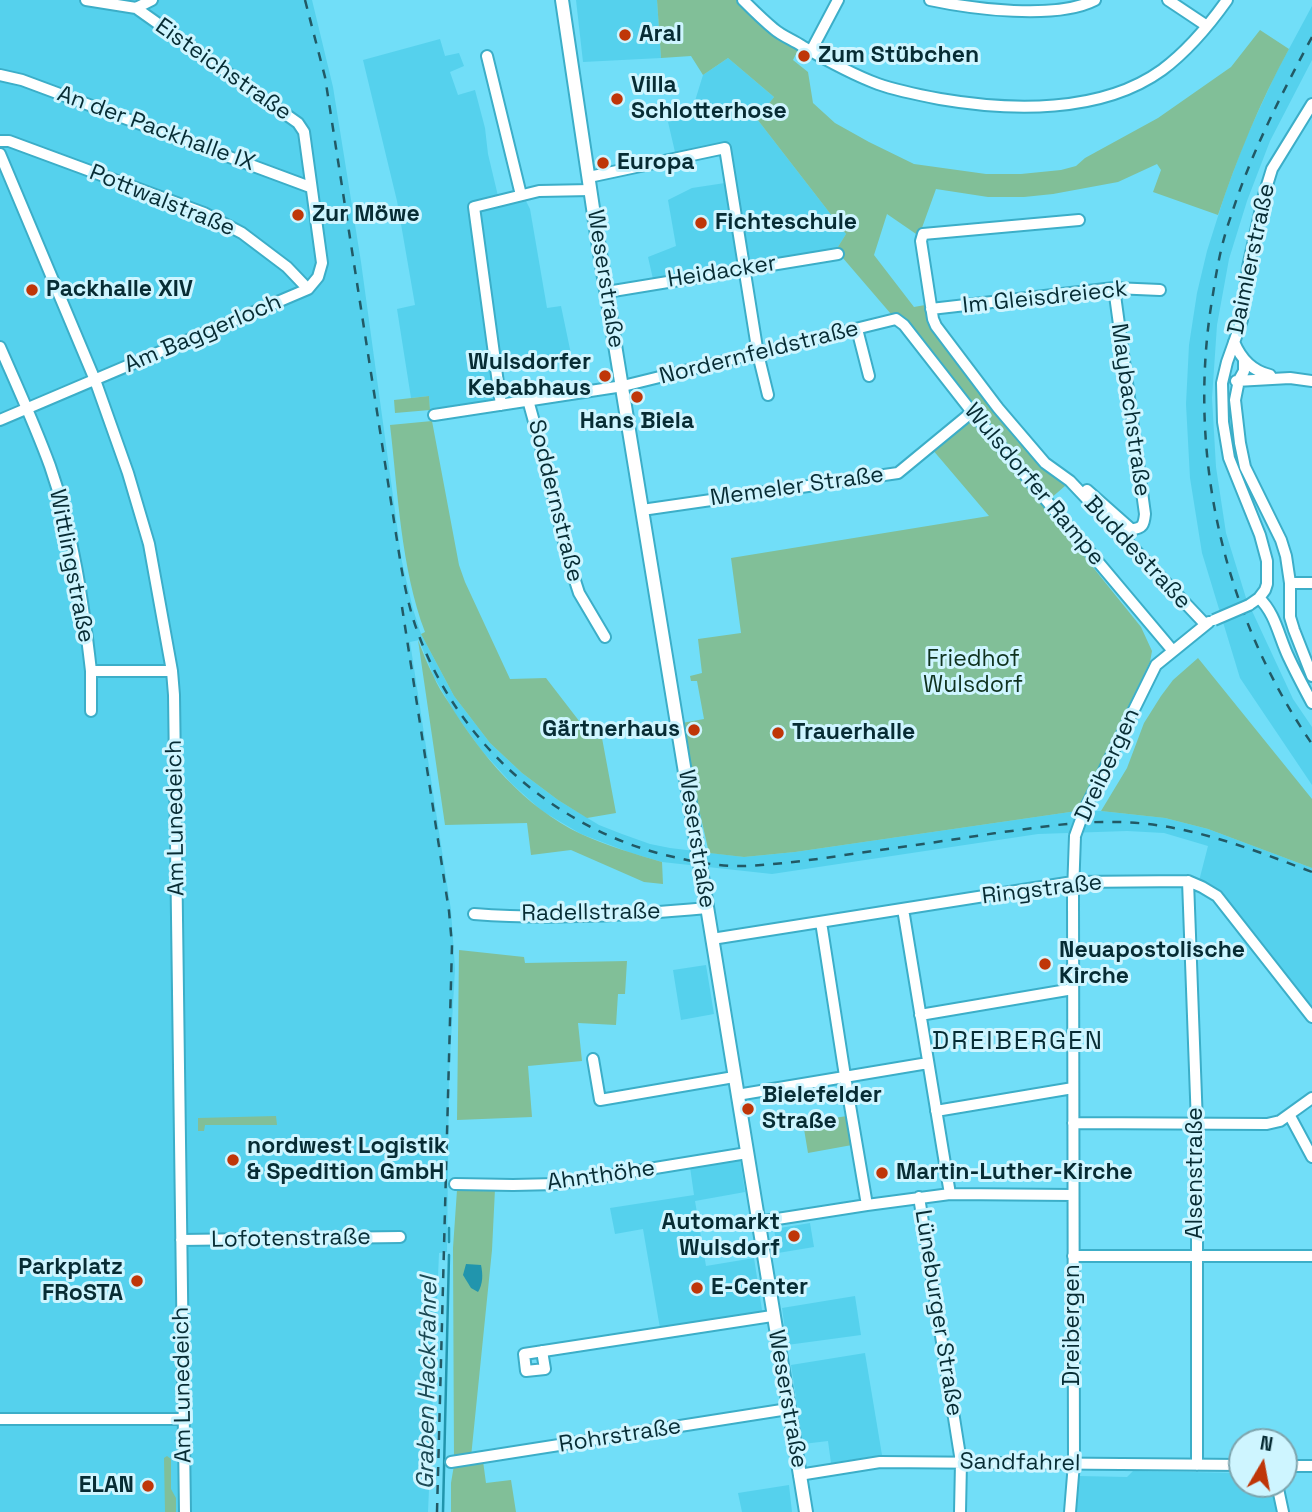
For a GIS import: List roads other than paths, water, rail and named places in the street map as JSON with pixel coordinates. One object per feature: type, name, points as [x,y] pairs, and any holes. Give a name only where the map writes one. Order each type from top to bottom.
[{"type":"main road","name":"Weserstraße","points":[[562,0],[772,1316],[806,1512]]},
{"type":"street","name":"Eisteichstraße","points":[[86,0],[136,8],[298,123],[304,132],[310,187]]},
{"type":"street","points":[[136,8],[152,0]]},
{"type":"street","points":[[743,0],[775,30],[848,71],[880,85],[912,94],[961,102],[1014,106],[1058,105],[1088,100],[1140,82],[1162,70],[1207,26],[1227,0]]},
{"type":"street","points":[[811,51],[838,0]]},
{"type":"street","points":[[930,0],[952,5],[1025,11],[1059,10],[1095,0]]},
{"type":"street","points":[[1168,0],[1207,26]]},
{"type":"street","points":[[486,56],[522,195]]},
{"type":"street","name":"An der Packhalle IX","points":[[0,75],[22,80],[310,187]]},
{"type":"street","name":"Daimlerstraße","points":[[1222,383],[1242,320],[1248,267],[1272,169],[1312,104]]},
{"type":"street","name":"Pottwalstraße","points":[[0,141],[9,141],[204,213],[242,233],[287,267],[308,289]]},
{"type":"street","points":[[589,177],[724,148],[758,354],[768,395]]},
{"type":"street","name":"Am Lunedeich","points":[[0,154],[95,380],[142,517],[172,671],[185,1512]]},
{"type":"street","name":"Am Baggerloch","points":[[0,420],[308,289],[318,277],[321,263],[310,187]]},
{"type":"street","points":[[501,405],[474,207],[539,191],[591,190]]},
{"type":"street","name":"Buddestraße","points":[[1080,220],[923,234],[921,241],[936,326],[998,408],[1045,463],[1070,481],[1209,622]]},
{"type":"street","name":"Heidacker","points":[[607,292],[838,254]]},
{"type":"street","name":"Im Gleisdreieck","points":[[931,309],[1114,288],[1160,290]]},
{"type":"street","name":"Maybachstraße","points":[[1114,288],[1145,514],[1144,522],[1138,529]]},
{"type":"street","name":"Nordernfeldstraße","points":[[434,415],[622,386],[895,319]]},
{"type":"street","name":"Wulsdorfer Rampe","points":[[895,319],[904,326],[972,412],[1173,651]]},
{"type":"street","points":[[857,329],[869,376]]},
{"type":"street","points":[[1234,342],[1244,360],[1254,369],[1312,381]]},
{"type":"street","name":"Wittlingstraße","points":[[0,347],[50,466],[66,521],[83,604],[91,671],[91,711]]},
{"type":"street","name":"Daimlerstraße","points":[[1244,360],[1244,371],[1235,400],[1245,467],[1286,555],[1290,583],[1289,603],[1294,630],[1312,676]]},
{"type":"street","points":[[1254,601],[1262,595],[1267,584],[1267,561],[1229,458],[1223,422],[1222,383],[1290,378]]},
{"type":"street","name":"Soddernstraße","points":[[528,400],[579,593],[605,637]]},
{"type":"street","name":"Memeler Straße","points":[[642,510],[898,473],[972,412]]},
{"type":"street","name":"Buddestraße","points":[[1070,481],[1079,484],[1131,529],[1138,529]]},
{"type":"street","points":[[1290,583],[1312,583]]},
{"type":"street","points":[[1254,601],[1266,605],[1271,613],[1288,657],[1312,703]]},
{"type":"street","name":"Dreibergen","points":[[1070,1512],[1074,1463],[1075,836],[1084,811],[1156,665],[1209,622],[1254,601]]},
{"type":"street","name":"Wittlingstraße","points":[[91,671],[172,671]]},
{"type":"street","name":"Ringstraße","points":[[712,939],[1073,882],[1188,881],[1217,896],[1312,1017]]},
{"type":"street","name":"Alsenstraße","points":[[1188,881],[1197,1124],[1197,1465]]},
{"type":"street","name":"Radellstraße","points":[[474,914],[596,916],[707,908]]},
{"type":"street","points":[[903,909],[950,1194]]},
{"type":"street","points":[[821,922],[867,1205]]},
{"type":"street","points":[[920,1015],[1073,989]]},
{"type":"street","points":[[593,1059],[600,1100],[734,1077]]},
{"type":"street","points":[[737,1095],[929,1063]]},
{"type":"street","points":[[936,1111],[1073,1088]]},
{"type":"street","points":[[1073,1123],[1267,1124],[1290,1116],[1312,1098]]},
{"type":"street","points":[[1290,1116],[1312,1157]]},
{"type":"street","name":"Ahnthöhe","points":[[455,1184],[557,1185],[747,1153]]},
{"type":"street","points":[[758,1223],[950,1194],[1073,1195]]},
{"type":"street","name":"Lüneburger Straße","points":[[919,1198],[961,1462],[960,1512]]},
{"type":"street","name":"Lofotenstraße","points":[[181,1240],[400,1237]]},
{"type":"street","points":[[1073,1256],[1312,1256]]},
{"type":"street","points":[[542,1351],[772,1316]]},
{"type":"street","name":"Rohrstraße","points":[[451,1462],[788,1409]]},
{"type":"street","points":[[0,1419],[184,1419]]},
{"type":"street","name":"Sandfahrel","points":[[799,1475],[880,1462],[1228,1465]]},
{"type":"waterway","name":"Graben Hackfahrel","points":[[449,1228],[449,1242]]},
{"type":"waterway","name":"Graben Hackfahrel","points":[[443,1512],[449,1255]]},
{"type":"railway","points":[[305,0],[325,77],[401,566],[410,608],[436,673],[458,710],[484,744],[514,774],[548,801],[585,824],[624,842],[665,855],[715,865],[787,863],[1040,827],[1114,822],[1190,831],[1312,872]]},
{"type":"railway","points":[[1312,37],[1257,147],[1225,235],[1206,353],[1204,412],[1209,470],[1219,528],[1234,585],[1255,640],[1281,693],[1312,744]]},
{"type":"railway","points":[[402,607],[452,945],[437,1512]]},
{"type":"place","name":"Aral","points":[[625,35]]},
{"type":"place","name":"Zum Stübchen","points":[[804,56]]},
{"type":"place","name":"Villa Schlotterhose","points":[[617,99]]},
{"type":"place","name":"Europa","points":[[603,163]]},
{"type":"place","name":"Zur Möwe","points":[[298,215]]},
{"type":"place","name":"Fichteschule","points":[[701,223]]},
{"type":"place","name":"Packhalle XIV","points":[[32,290]]},
{"type":"place","name":"Wulsdorfer Kebabhaus","points":[[605,376]]},
{"type":"place","name":"Hans Biela","points":[[637,397]]},
{"type":"place","name":"Gärtnerhaus","points":[[694,730]]},
{"type":"place","name":"Trauerhalle","points":[[778,733]]},
{"type":"place","name":"Neuapostolische Kirche","points":[[1045,964]]},
{"type":"place","name":"Bielefelder Straße","points":[[748,1109]]},
{"type":"place","name":"nordwest Logistik & Spedition GmbH","points":[[233,1160]]},
{"type":"place","name":"Martin-Luther-Kirche","points":[[882,1173]]},
{"type":"place","name":"Automarkt Wulsdorf","points":[[794,1236]]},
{"type":"place","name":"Parkplatz FRoSTA","points":[[137,1281]]},
{"type":"place","name":"E-Center","points":[[697,1288]]},
{"type":"place","name":"ELAN","points":[[148,1486]]},
{"type":"district","name":"DREIBERGEN","points":[[1018,1042]]},
{"type":"park label","name":"Friedhof Wulsdorf","points":[[973,673]]}]
